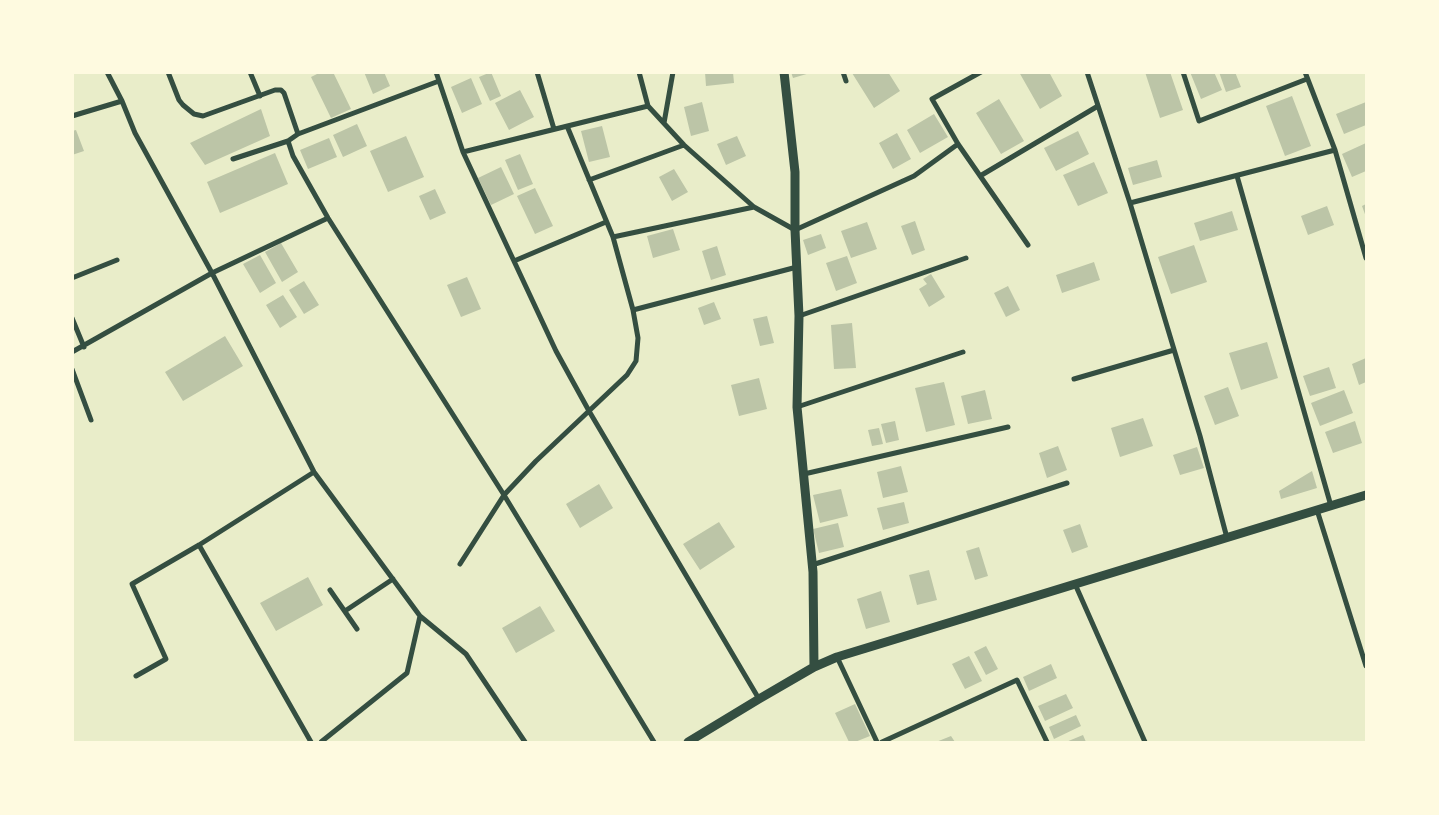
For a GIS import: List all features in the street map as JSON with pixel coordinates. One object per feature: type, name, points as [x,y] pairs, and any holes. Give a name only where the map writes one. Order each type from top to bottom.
[{"type":"street","points":[[107,72],[122,101],[135,133],[212,273],[314,472],[420,616],[466,654],[525,742]]},
{"type":"street","points":[[168,72],[179,100],[186,109],[194,114],[203,116],[277,89],[281,90],[298,134]]},
{"type":"street","points":[[250,72],[260,96]]},
{"type":"street","points":[[436,72],[463,152],[556,351],[589,411],[759,699]]},
{"type":"street","points":[[537,72],[554,129]]},
{"type":"street","points":[[639,72],[648,106],[684,145],[754,207],[795,230]]},
{"type":"street","points":[[664,123],[673,72]]},
{"type":"street","points":[[784,72],[795,172],[798,316],[796,408],[812,565],[814,667]]},
{"type":"street","points":[[843,72],[846,82]]},
{"type":"street","points":[[980,72],[932,99],[958,144],[1028,244]]},
{"type":"street","points":[[1087,72],[1130,203],[1200,436],[1227,538]]},
{"type":"street","points":[[1183,72],[1198,121],[1307,79]]},
{"type":"street","points":[[1305,72],[1335,150],[1366,258]]},
{"type":"street","points":[[233,159],[288,141],[298,134],[439,81]]},
{"type":"street","points":[[72,116],[122,101]]},
{"type":"street","points":[[463,152],[648,106]]},
{"type":"street","points":[[980,176],[1098,106]]},
{"type":"street","points":[[460,564],[504,495],[536,461],[627,374],[636,361],[638,338],[633,310],[613,237],[567,126]]},
{"type":"street","points":[[288,141],[293,156],[328,218],[504,495],[654,742]]},
{"type":"street","points":[[795,230],[914,176],[958,144]]},
{"type":"street","points":[[589,180],[684,145]]},
{"type":"street","points":[[1130,203],[1335,150]]},
{"type":"street","points":[[1237,176],[1331,506]]},
{"type":"street","points":[[613,237],[754,207]]},
{"type":"street","points":[[72,352],[84,347],[212,273],[328,218]]},
{"type":"street","points":[[514,261],[606,222]]},
{"type":"street","points":[[798,316],[966,258]]},
{"type":"street","points":[[72,278],[117,260]]},
{"type":"street","points":[[633,310],[797,267]]},
{"type":"street","points":[[72,318],[84,347]]},
{"type":"street","points":[[1074,379],[1174,350]]},
{"type":"street","points":[[796,408],[963,352]]},
{"type":"street","points":[[72,369],[91,420]]},
{"type":"street","points":[[804,474],[1008,427]]},
{"type":"street","points":[[136,676],[166,659],[132,584],[314,472]]},
{"type":"street","points":[[812,565],[1067,483]]},
{"type":"street","points":[[688,742],[814,667],[837,657],[1366,495]]},
{"type":"street","points":[[1317,510],[1366,666]]},
{"type":"street","points":[[198,545],[311,742]]},
{"type":"street","points":[[345,611],[392,579]]},
{"type":"street","points":[[1076,584],[1144,742]]},
{"type":"street","points":[[330,590],[357,629]]},
{"type":"street","points":[[321,742],[407,673],[420,616]]},
{"type":"street","points":[[837,657],[877,742]]},
{"type":"street","points":[[882,742],[1017,680],[1047,742]]},
{"type":"building","points":[[321,72],[333,72],[351,109],[331,118],[311,77]]},
{"type":"building","points":[[364,72],[384,72],[390,86],[373,94]]},
{"type":"building","points":[[491,72],[501,96],[490,101],[479,77]]},
{"type":"building","points":[[705,72],[733,72],[734,83],[706,86]]},
{"type":"building","points":[[791,72],[810,72],[810,73],[793,78]]},
{"type":"building","points":[[853,72],[888,72],[900,91],[874,108]]},
{"type":"building","points":[[1019,72],[1049,72],[1062,96],[1040,109]]},
{"type":"building","points":[[1145,72],[1170,72],[1183,110],[1160,118]]},
{"type":"building","points":[[1190,72],[1214,72],[1222,90],[1201,99]]},
{"type":"building","points":[[1219,72],[1235,72],[1241,87],[1226,92]]},
{"type":"building","points":[[471,78],[482,104],[462,113],[451,87]]},
{"type":"building","points":[[520,90],[534,117],[509,130],[495,103]]},
{"type":"building","points":[[1292,96],[1311,146],[1285,156],[1266,106]]},
{"type":"building","points":[[999,99],[1024,141],[1001,154],[976,113]]},
{"type":"building","points":[[702,102],[709,131],[691,136],[684,107]]},
{"type":"building","points":[[1366,102],[1366,125],[1344,134],[1336,114]]},
{"type":"building","points":[[261,109],[270,136],[205,165],[190,143]]},
{"type":"building","points":[[934,114],[948,137],[920,153],[907,130]]},
{"type":"building","points":[[357,124],[367,146],[343,157],[333,135]]},
{"type":"building","points":[[602,126],[610,157],[589,162],[581,131]]},
{"type":"building","points":[[76,130],[84,151],[72,155],[72,131]]},
{"type":"building","points":[[1078,131],[1089,154],[1056,171],[1044,148]]},
{"type":"building","points":[[897,133],[911,159],[893,169],[879,143]]},
{"type":"building","points":[[406,136],[424,177],[388,192],[370,151]]},
{"type":"building","points":[[737,136],[746,156],[726,165],[717,144]]},
{"type":"building","points":[[329,138],[337,157],[308,169],[300,150]]},
{"type":"building","points":[[1366,143],[1366,171],[1352,177],[1342,154]]},
{"type":"building","points":[[275,153],[288,184],[220,213],[207,182]]},
{"type":"building","points":[[520,154],[533,184],[518,190],[505,160]]},
{"type":"building","points":[[1157,160],[1162,177],[1133,185],[1128,168]]},
{"type":"building","points":[[1094,162],[1108,193],[1078,206],[1063,175]]},
{"type":"building","points":[[501,167],[514,194],[491,205],[478,178]]},
{"type":"building","points":[[674,169],[688,192],[672,201],[659,177]]},
{"type":"building","points":[[535,188],[553,226],[535,234],[517,196]]},
{"type":"building","points":[[435,189],[446,213],[430,220],[419,196]]},
{"type":"building","points":[[1366,204],[1366,217],[1362,206]]},
{"type":"building","points":[[1327,206],[1334,225],[1308,235],[1301,216]]},
{"type":"building","points":[[1232,211],[1238,230],[1200,241],[1194,223]]},
{"type":"building","points":[[915,221],[925,250],[912,255],[901,226]]},
{"type":"building","points":[[867,222],[877,249],[851,258],[841,231]]},
{"type":"building","points":[[673,229],[680,250],[653,258],[647,236]]},
{"type":"building","points":[[821,234],[826,248],[808,255],[803,240]]},
{"type":"building","points":[[281,243],[298,272],[282,282],[265,252]]},
{"type":"building","points":[[1194,245],[1207,282],[1171,294],[1158,257]]},
{"type":"building","points":[[717,246],[726,275],[711,280],[702,251]]},
{"type":"building","points":[[260,255],[276,283],[260,293],[243,264]]},
{"type":"building","points":[[847,256],[857,283],[836,291],[826,263]]},
{"type":"building","points":[[1094,262],[1100,280],[1062,293],[1056,275]]},
{"type":"building","points":[[931,274],[945,297],[929,307],[919,289],[927,284],[923,279]]},
{"type":"building","points":[[467,277],[481,309],[461,317],[447,285]]},
{"type":"building","points":[[304,281],[319,305],[304,314],[289,290]]},
{"type":"building","points":[[1008,286],[1020,310],[1006,317],[994,293]]},
{"type":"building","points":[[283,295],[297,317],[280,328],[266,305]]},
{"type":"building","points":[[714,302],[721,319],[704,325],[698,308]]},
{"type":"building","points":[[767,316],[774,343],[760,346],[753,319]]},
{"type":"building","points":[[852,323],[856,368],[834,369],[831,325]]},
{"type":"building","points":[[225,336],[243,366],[183,401],[165,372]]},
{"type":"building","points":[[1267,342],[1278,378],[1241,390],[1229,353]]},
{"type":"building","points":[[1366,358],[1366,382],[1359,385],[1352,364]]},
{"type":"building","points":[[1329,367],[1336,388],[1310,396],[1303,376]]},
{"type":"building","points":[[759,378],[767,409],[739,416],[731,385]]},
{"type":"building","points":[[944,382],[955,425],[926,432],[915,388]]},
{"type":"building","points":[[1228,387],[1239,416],[1215,425],[1204,396]]},
{"type":"building","points":[[985,390],[992,419],[968,424],[961,396]]},
{"type":"building","points":[[1344,390],[1353,413],[1320,426],[1311,403]]},
{"type":"building","points":[[1143,418],[1153,446],[1120,457],[1111,428]]},
{"type":"building","points":[[895,421],[899,440],[886,443],[881,424]]},
{"type":"building","points":[[1355,421],[1362,443],[1333,453],[1325,432]]},
{"type":"building","points":[[879,428],[883,444],[872,446],[868,430]]},
{"type":"building","points":[[1058,446],[1067,470],[1047,478],[1039,453]]},
{"type":"building","points":[[1197,447],[1204,468],[1180,475],[1173,455]]},
{"type":"building","points":[[901,466],[908,492],[883,498],[877,472]]},
{"type":"building","points":[[1312,471],[1317,488],[1281,499],[1279,491]]},
{"type":"building","points":[[599,484],[613,508],[580,528],[566,504]]},
{"type":"building","points":[[841,489],[848,516],[820,523],[813,495]]},
{"type":"building","points":[[904,502],[909,523],[883,530],[877,508]]},
{"type":"building","points":[[719,522],[735,547],[700,570],[683,544]]},
{"type":"building","points":[[838,523],[844,547],[819,553],[813,529]]},
{"type":"building","points":[[1080,524],[1088,547],[1072,553],[1063,530]]},
{"type":"building","points":[[979,547],[988,576],[975,580],[966,551]]},
{"type":"building","points":[[929,570],[937,600],[917,605],[909,575]]},
{"type":"building","points":[[308,577],[323,605],[276,631],[260,603]]},
{"type":"building","points":[[881,591],[890,622],[866,629],[857,599]]},
{"type":"building","points":[[540,606],[555,631],[516,653],[502,628]]},
{"type":"building","points":[[986,646],[998,669],[986,675],[974,652]]},
{"type":"building","points":[[969,656],[982,681],[965,689],[952,664]]},
{"type":"building","points":[[1051,664],[1057,678],[1029,691],[1023,677]]},
{"type":"building","points":[[1066,694],[1073,708],[1045,721],[1038,706]]},
{"type":"building","points":[[855,704],[870,736],[855,742],[849,742],[835,713]]},
{"type":"building","points":[[1076,715],[1081,726],[1054,739],[1049,727]]},
{"type":"building","points":[[1083,735],[1086,742],[1066,742]]},
{"type":"building","points":[[951,736],[955,742],[936,742]]}]
